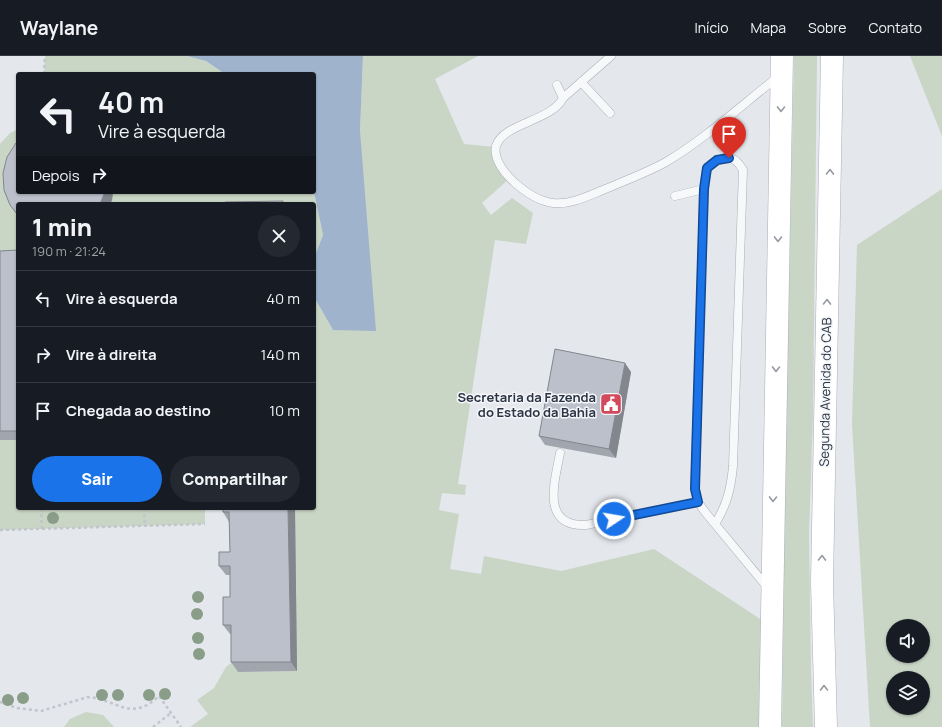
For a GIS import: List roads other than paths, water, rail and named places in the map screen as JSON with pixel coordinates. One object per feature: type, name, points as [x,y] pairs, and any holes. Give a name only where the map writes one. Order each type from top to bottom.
[{"type":"main road","name":"Segunda Avenida do CAB","points":[[826,727],[822,582],[832,56]]},
{"type":"main road","points":[[770,727],[782,65]]},
{"type":"lane","points":[[611,56],[563,98],[560,104],[534,121],[504,135],[499,140],[496,148],[496,157],[510,179],[523,190],[537,198],[555,203],[586,197],[631,179],[666,162],[701,137],[782,65]]},
{"type":"lane","points":[[581,82],[610,113]]},
{"type":"lane","points":[[557,85],[563,98]]},
{"type":"lane","points":[[714,524],[724,509],[729,497],[733,466],[743,170],[738,161],[729,158],[717,160],[707,168],[704,189],[695,489],[698,502],[714,524],[772,594]]},
{"type":"lane","points":[[675,196],[704,189]]},
{"type":"lane","points":[[560,453],[553,502],[556,513],[566,521],[578,525],[586,524],[698,502]]},
{"type":"water","points":[[187,56],[363,56],[360,131],[376,331],[333,330],[316,300],[316,253],[323,235],[314,194],[316,194],[316,72],[222,72],[206,61]]},
{"type":"place","name":"Secretaria da Fazenda do Estado da Bahia","points":[[611,404]]}]
